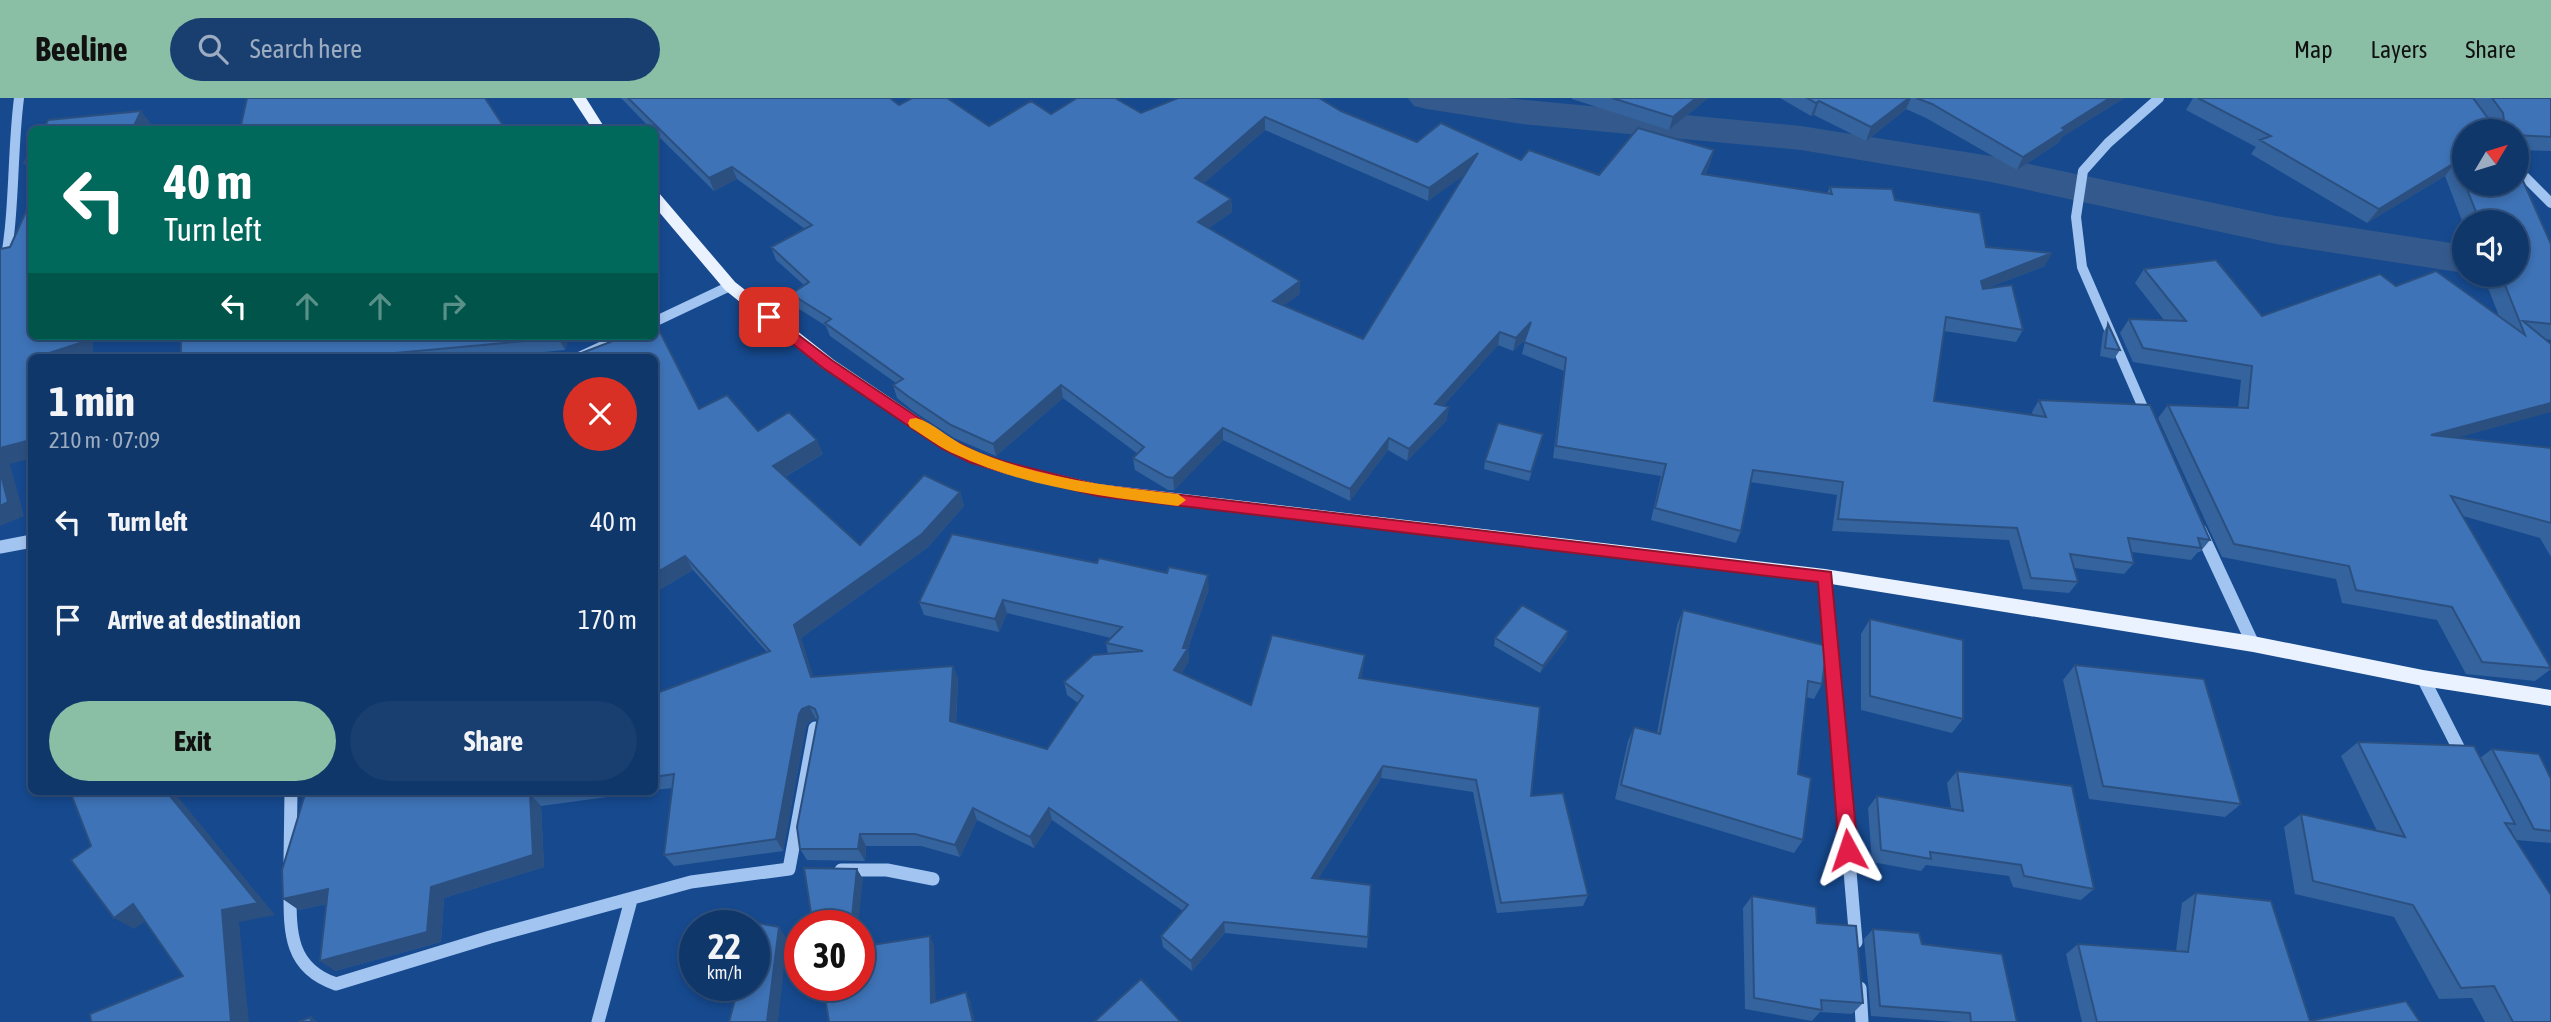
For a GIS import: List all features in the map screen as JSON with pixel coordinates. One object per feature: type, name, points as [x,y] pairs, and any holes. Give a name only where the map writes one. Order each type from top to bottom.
[{"type":"main road","points":[[579,98],[597,126]]},
{"type":"main road","points":[[658,201],[730,286],[828,364],[947,444],[974,458],[1006,468],[1098,491],[1825,576],[2253,644],[2423,678],[2551,698]]},
{"type":"street","points":[[0,285],[9,251],[13,146],[19,98]]},
{"type":"street","points":[[2156,436],[2082,267],[2077,217],[2083,171],[2101,149],[2159,98]]},
{"type":"street","points":[[2529,178],[2546,192],[2551,203]]},
{"type":"street","points":[[658,320],[730,286]]},
{"type":"street","points":[[585,354],[615,340]]},
{"type":"street","points":[[2195,519],[2253,644]]},
{"type":"street","points":[[4,547],[28,542]]},
{"type":"street","points":[[1825,576],[1862,1022]]},
{"type":"street","points":[[2423,678],[2472,773]]},
{"type":"street","points":[[291,795],[290,923],[298,950],[309,972],[336,984],[490,937],[691,882],[795,869],[815,728]]},
{"type":"street","points":[[825,869],[887,870],[933,879]]},
{"type":"street","points":[[598,1022],[631,900]]},
{"type":"building","points":[[247,98],[485,98],[503,126],[241,126]]},
{"type":"building","points":[[628,98],[890,98],[899,105],[912,98],[947,98],[989,126],[1031,101],[1051,114],[1077,98],[1115,98],[1141,113],[1178,98],[1319,98],[1341,111],[1417,142],[1441,123],[1521,160],[1529,150],[1599,175],[1638,128],[1714,150],[1702,174],[1832,194],[1830,187],[1892,189],[1895,200],[1980,213],[1986,247],[2052,253],[1981,281],[1983,289],[2012,285],[2023,330],[1946,317],[1934,401],[2046,417],[2039,400],[2150,405],[2210,540],[2198,538],[2201,548],[2128,538],[2134,563],[2070,554],[2078,582],[2031,578],[2017,528],[1838,519],[1843,482],[1753,470],[1741,531],[1655,508],[1666,464],[1556,446],[1566,358],[1524,342],[1531,322],[1516,338],[1500,332],[1435,404],[1449,407],[1409,449],[1389,438],[1350,489],[1223,428],[1173,478],[1167,477],[1133,458],[1144,447],[1061,385],[993,444],[951,425],[909,397],[893,385],[903,379],[825,323],[831,319],[791,294],[809,282],[771,247],[812,225],[732,167],[709,178]],"holes":[[[1265,117],[1429,188],[1478,153],[1363,339],[1273,301],[1300,281],[1198,222],[1231,199],[1195,178]]]},
{"type":"building","points":[[1612,98],[1696,98],[1673,117]]},
{"type":"building","points":[[1807,98],[1909,98],[1871,127],[1819,101],[1816,103]]},
{"type":"building","points":[[1916,98],[2110,98],[2062,128],[2065,130],[2023,157],[1932,104]]},
{"type":"building","points":[[2198,98],[2473,98],[2489,119],[2452,119],[2452,164],[2379,209],[2260,140],[2271,136]]},
{"type":"building","points":[[2492,98],[2551,98],[2551,137],[2529,136],[2529,119],[2504,119],[2503,113]]},
{"type":"building","points":[[141,111],[134,126],[45,126],[48,120]]},
{"type":"building","points":[[2529,194],[2551,244],[2551,324],[2523,321],[2551,344],[2551,403],[2431,435],[2551,448],[2551,523],[2451,496],[2551,668],[2482,662],[2452,607],[2356,590],[2349,566],[2234,544],[2168,405],[2248,408],[2252,366],[2143,348],[2129,319],[2186,321],[2144,269],[2216,260],[2262,316],[2380,274],[2396,286],[2436,271],[2452,283],[2452,287],[2458,287],[2525,335],[2506,287],[2529,287],[2529,210],[2475,210],[2470,196]]},
{"type":"building","points":[[28,207],[28,340],[80,340],[80,343],[49,354],[28,354],[27,441],[0,448],[0,249],[10,247]]},
{"type":"building","points":[[2108,324],[2120,350],[2105,348]]},
{"type":"building","points":[[658,328],[699,409],[727,395],[758,431],[789,412],[817,440],[773,466],[860,545],[924,475],[960,492],[922,534],[794,625],[811,677],[953,666],[950,721],[1047,749],[1083,696],[1064,682],[1093,655],[1143,651],[1106,643],[1122,627],[1003,600],[995,619],[919,602],[952,534],[1097,563],[1099,558],[1167,573],[1169,567],[1208,575],[1183,648],[1188,648],[1174,670],[1251,705],[1272,635],[1365,655],[1359,678],[1540,707],[1531,796],[1563,793],[1588,895],[1501,903],[1476,780],[1383,766],[1312,878],[1371,885],[1368,937],[1224,922],[1191,961],[1161,936],[1188,905],[1049,808],[1030,837],[973,808],[955,845],[915,834],[860,834],[858,849],[800,849],[797,827],[818,717],[815,709],[809,706],[799,714],[776,839],[664,855],[674,774],[658,776],[658,693],[770,651],[685,556],[658,572],[658,354],[579,354],[616,340],[658,340]]},
{"type":"building","points":[[181,340],[536,340],[395,354],[181,354]]},
{"type":"building","points":[[1498,423],[1543,434],[1531,472],[1485,461]]},
{"type":"building","points":[[0,471],[8,502],[0,506]]},
{"type":"building","points":[[1522,605],[1568,631],[1543,666],[1495,638]]},
{"type":"building","points":[[1683,610],[1827,646],[1822,684],[1808,681],[1798,774],[1811,778],[1803,840],[1621,785],[1634,727],[1660,734]]},
{"type":"building","points":[[1870,619],[1963,640],[1963,719],[1870,696]]},
{"type":"building","points":[[2075,665],[2204,679],[2241,804],[2103,786]]},
{"type":"building","points":[[2358,742],[2474,746],[2515,824],[2505,823],[2551,895],[2551,1022],[2513,1022],[2494,986],[2461,988],[2413,905],[2313,881],[2301,814],[2405,837]]},
{"type":"building","points":[[2492,749],[2539,754],[2551,777],[2551,831],[2534,829]]},
{"type":"building","points":[[1957,771],[2072,786],[2094,889],[2024,876],[2021,865],[1930,852],[1931,859],[1881,850],[1877,796],[1963,811]]},
{"type":"building","points":[[72,795],[169,795],[258,903],[222,910],[231,1022],[91,1022],[90,1014],[183,976],[133,904],[114,918],[71,860],[91,846]]},
{"type":"building","points":[[305,795],[530,795],[533,855],[431,887],[427,932],[320,961],[328,889],[283,899],[282,870]]},
{"type":"building","points":[[804,868],[857,869],[853,910],[811,910]]},
{"type":"building","points":[[2196,893],[2271,901],[2310,1021],[2406,1001],[2420,1022],[2097,1022],[2078,944],[2188,952]]},
{"type":"building","points":[[1752,896],[1816,907],[1817,923],[1856,926],[1863,1003],[1821,1000],[1822,1010],[1754,998]]},
{"type":"building","points":[[770,925],[779,927],[770,998]]},
{"type":"building","points":[[1873,929],[1919,933],[1922,944],[2002,954],[2017,1022],[1971,1022],[1970,1013],[1880,1006]]},
{"type":"building","points":[[930,936],[931,1003],[966,992],[973,1022],[829,1022],[826,1001],[875,1001],[875,945]]},
{"type":"building","points":[[1141,979],[1181,1022],[1094,1022]]},
{"type":"building","points":[[735,1001],[770,1001],[767,1022],[729,1022]]},
{"type":"building","points":[[311,1017],[311,1022],[298,1022]]},
{"type":"waterway","points":[[1427,98],[1522,112],[1801,138],[1991,169],[2276,230],[2452,257]]},
{"type":"slow traffic","points":[[916,423],[974,458],[1006,468],[1098,491],[1178,500]]},
{"type":"route","points":[[769,317],[828,364],[947,444],[974,458],[1006,468],[1098,491],[1825,576],[1848,850]]}]
